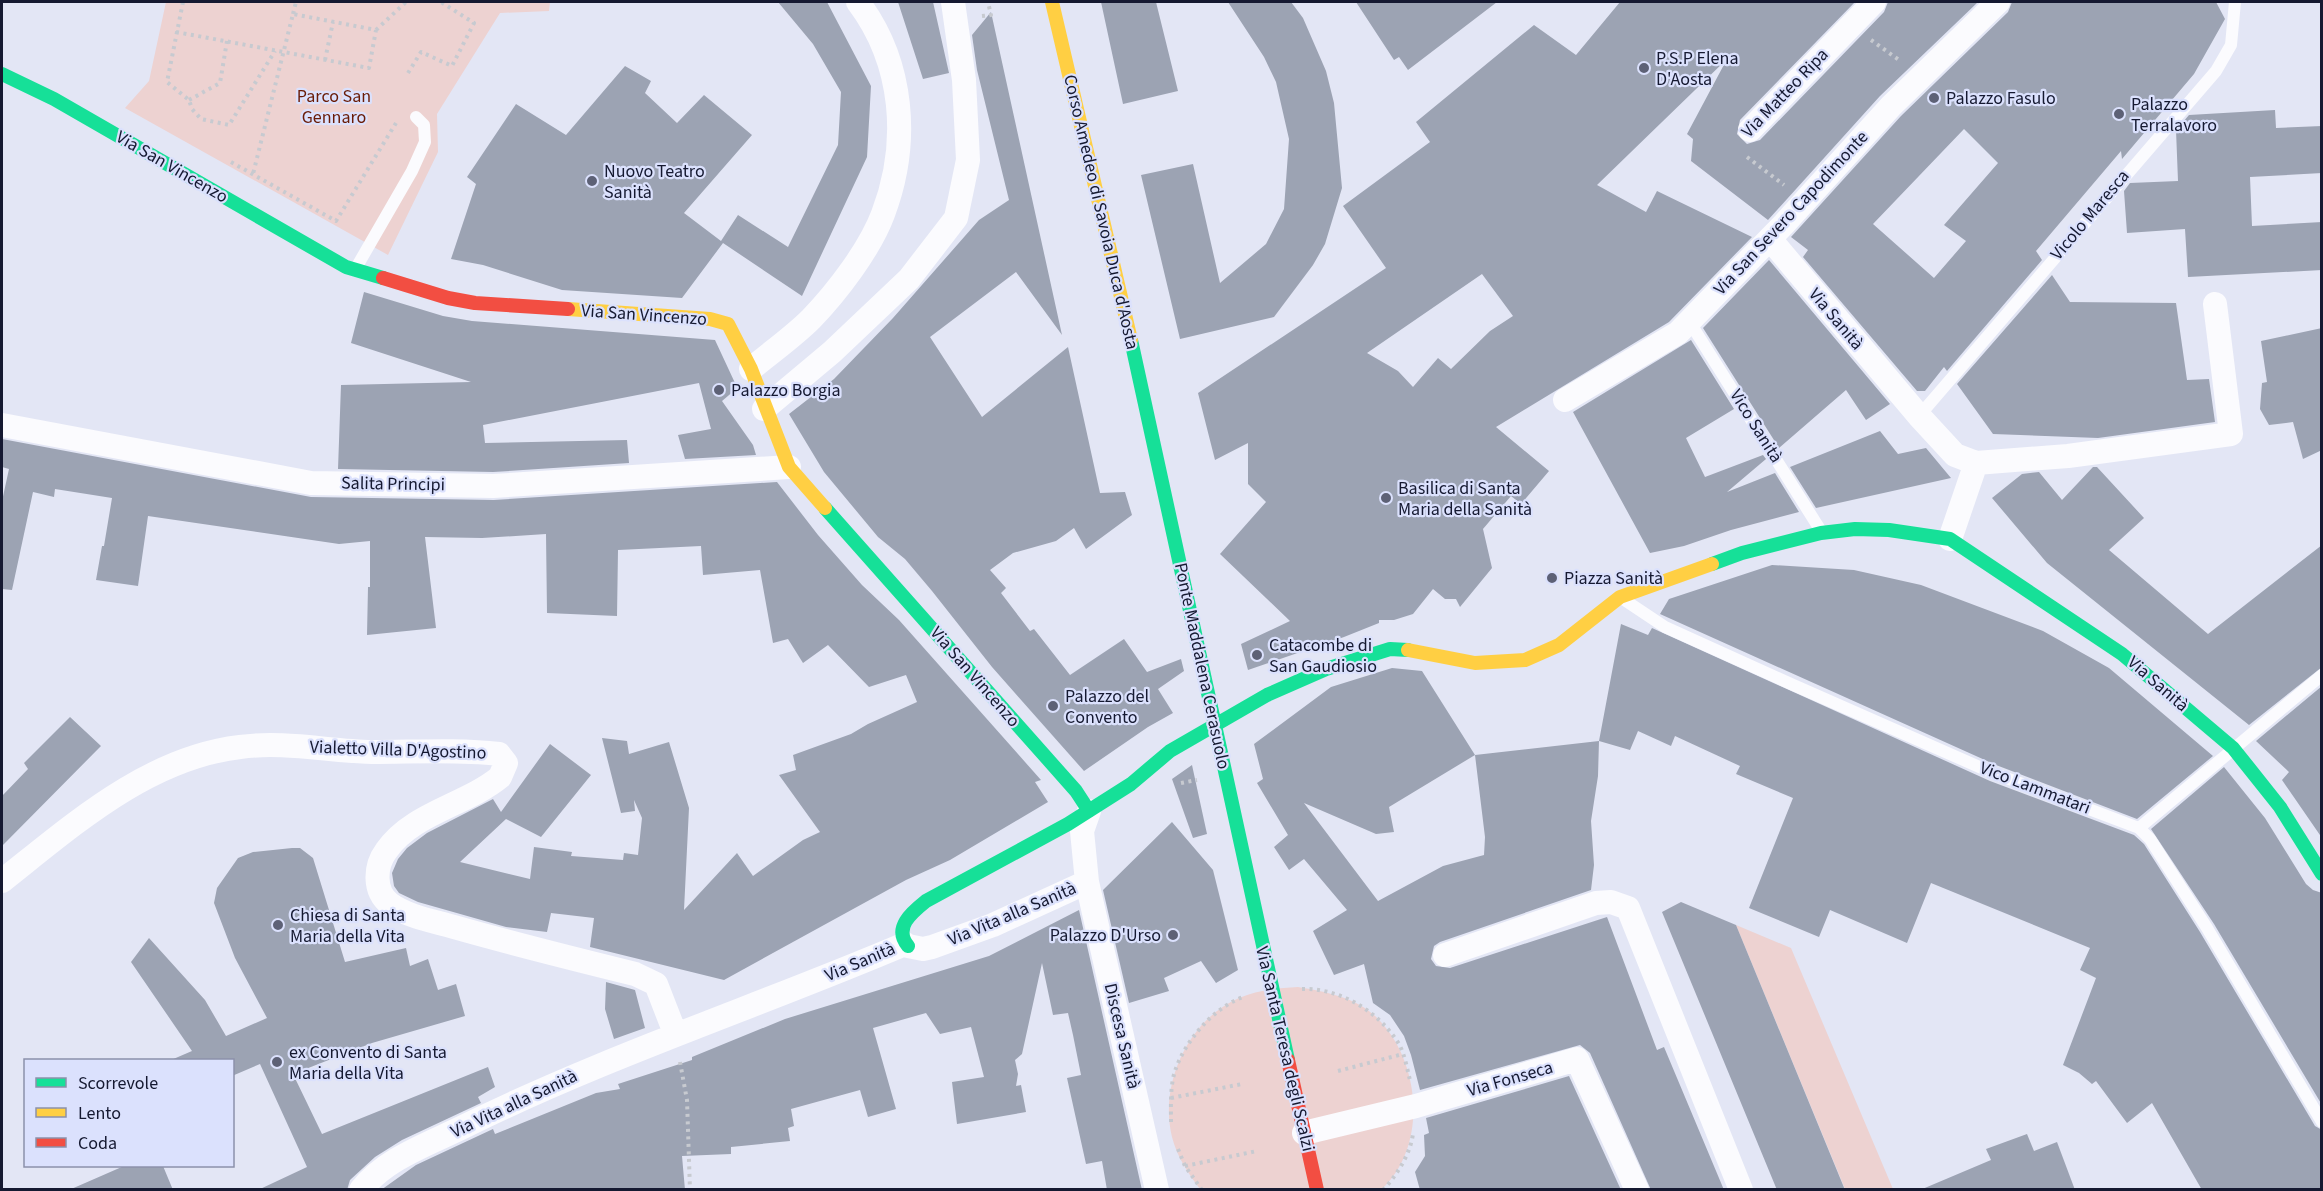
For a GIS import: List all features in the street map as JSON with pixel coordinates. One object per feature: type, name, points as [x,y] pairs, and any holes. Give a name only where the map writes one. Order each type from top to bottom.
[{"type":"street","points":[[751,369],[810,320],[863,252],[883,215],[896,161],[897,92],[891,60],[858,2]]},
{"type":"street","points":[[764,409],[832,352],[909,279],[956,218],[968,160],[964,80],[952,2]]},
{"type":"street","name":"Corso Amedeo di Savoia Duca d'Aosta","points":[[1052,2],[1151,422]]},
{"type":"street","name":"Via Matteo Ripa","points":[[1750,130],[1874,2]]},
{"type":"street","name":"Via San Severo Capodimonte","points":[[1565,400],[1678,333],[1805,202],[1891,106],[1998,2]]},
{"type":"street","name":"Via San Vincenzo","points":[[2,74],[54,99],[355,269],[448,298],[476,303],[710,319],[728,324],[751,369],[764,409],[789,467],[1076,791],[1089,811]]},
{"type":"street","name":"Via Sanità","points":[[1770,239],[1919,416],[1955,455],[1976,463]]},
{"type":"street","points":[[1950,539],[1976,463],[2068,456],[2231,434],[2215,304]]},
{"type":"street","name":"Ponte Maddalena Cerasuolo","points":[[1151,422],[1253,909]]},
{"type":"street","name":"Salita Principi","points":[[2,425],[311,483],[493,486],[789,467]]},
{"type":"street","name":"Via Sanità","points":[[1620,597],[1742,553],[1821,532],[1889,530],[1950,539],[2122,654],[2233,748],[2280,807],[2322,874]]},
{"type":"street","points":[[1053,833],[1131,784],[1170,751],[1267,696],[1326,669],[1380,651],[1401,649],[1475,663],[1525,660],[1559,645],[1620,597]]},
{"type":"street","name":"Vialetto Villa D'Agostino","points":[[2,881],[116,794],[158,771],[239,747],[499,754],[506,763],[500,777],[412,827],[387,849],[378,866],[378,883],[384,897],[390,903],[412,914],[504,941],[635,974],[656,984],[675,1033]]},
{"type":"street","name":"Via Vita alla Sanità","points":[[906,945],[923,949],[942,943],[993,925],[1087,882],[1083,849],[1084,819],[1089,811]]},
{"type":"street","points":[[1053,833],[1070,838],[1083,849]]},
{"type":"street","name":"Via Sanità","points":[[733,1014],[906,945],[903,925],[908,916],[920,906],[1053,833]]},
{"type":"street","name":"Discesa Sanità","points":[[1087,882],[1157,1190]]},
{"type":"street","points":[[1445,955],[1596,903],[1611,902],[1628,908],[1741,1190]]},
{"type":"street","name":"Via Santa Teresa degli Scalzi","points":[[1253,909],[1317,1190]]},
{"type":"street","name":"Via Vita alla Sanità","points":[[361,1190],[369,1179],[390,1164],[527,1095],[675,1033],[733,1014]]},
{"type":"street","name":"Via Fonseca","points":[[1304,1133],[1416,1106],[1577,1059],[1637,1190]]},
{"type":"lane","name":"Vicolo Maresca","points":[[1919,416],[2216,71],[2231,45],[2235,2]]},
{"type":"lane","points":[[355,269],[412,171],[425,142],[424,125],[416,117]]},
{"type":"lane","name":"Vico Sanità","points":[[1689,321],[1821,532]]},
{"type":"lane","name":"Vico Lammatari","points":[[1620,597],[1665,627],[1780,680],[1993,773],[2139,828]]},
{"type":"lane","points":[[2322,675],[2139,828],[2150,839],[2207,928],[2322,1122]]},
{"type":"path","points":[[183,2],[167,82],[189,100],[201,119],[228,125],[275,51]]},
{"type":"path","points":[[254,174],[296,2]]},
{"type":"path","points":[[176,32],[369,68],[376,30],[406,2]]},
{"type":"path","points":[[408,73],[421,52],[452,66],[474,23],[441,2]]},
{"type":"path","points":[[293,14],[376,30]]},
{"type":"path","points":[[325,60],[333,22]]},
{"type":"path","points":[[1851,25],[1921,76]]},
{"type":"path","points":[[189,100],[220,83],[227,41]]},
{"type":"path","points":[[225,158],[336,221],[392,126],[406,117],[416,117]]},
{"type":"path","name":"Via Matteo Ripa","points":[[1750,130],[1734,146],[1805,202]]},
{"type":"path","points":[[1181,783],[1196,781]]},
{"type":"path","points":[[675,1033],[687,1100],[690,1190]]},
{"type":"path","points":[[1338,1071],[1403,1054]]},
{"type":"path","points":[[1172,1125],[1172,1098],[1242,1084]]},
{"type":"path","points":[[1383,1190],[1391,1181],[1412,1144],[1414,1126]]},
{"type":"path","points":[[1176,1146],[1185,1166],[1202,1190]]},
{"type":"path","points":[[1185,1166],[1257,1151]]},
{"type":"green space","name":"Parco San Gennaro","points":[[166,2],[550,2],[549,11],[500,13],[437,114],[438,152],[388,255],[125,108],[149,81]]},
{"type":"green space","points":[[1736,925],[1791,948],[1893,1189],[1845,1189]]},
{"type":"green space","points":[[1298,987],[1343,997],[1363,1007],[1381,1022],[1394,1040],[1411,1083],[1413,1106],[1412,1129],[1397,1171],[1382,1189],[1200,1189],[1187,1171],[1177,1151],[1169,1117],[1174,1076],[1182,1056],[1192,1038],[1205,1022],[1221,1008],[1253,993]]},
{"type":"building","name":"Nuovo Teatro Sanità","points":[[778,2],[827,2],[871,86],[867,157],[802,296],[723,243],[682,298],[562,290],[483,265],[451,259],[476,184],[467,177],[516,104],[566,135],[625,66],[651,81],[645,93],[677,123],[704,95],[752,135],[684,213],[721,241],[738,215],[788,247],[838,145],[841,92],[813,44]]},
{"type":"building","points":[[898,2],[933,2],[949,73],[923,79]]},
{"type":"building","points":[[1101,2],[1156,2],[1178,91],[1123,104]]},
{"type":"building","points":[[1228,2],[1291,2],[1303,18],[1326,71],[1334,103],[1342,188],[1325,244],[1313,265],[1274,317],[1180,339],[1141,175],[1193,164],[1220,283],[1266,244],[1284,209],[1289,139],[1276,82],[1264,57]]},
{"type":"building","points":[[1356,2],[1497,2],[1408,70],[1399,57],[1394,60]]},
{"type":"building","points":[[1620,2],[1855,2],[1740,120],[1737,134],[1747,144],[1760,140],[1884,12],[1888,2],[1978,2],[1880,96],[1768,220],[1691,161],[1693,139],[1687,134],[1727,59],[1597,185],[1646,212],[1657,191],[1752,237],[1669,322],[1496,427],[1549,471],[1521,504],[1511,496],[1483,529],[1492,568],[1460,607],[1456,599],[1445,599],[1433,589],[1413,614],[1394,620],[1379,620],[1379,623],[1344,637],[1248,670],[1241,644],[1290,621],[1220,554],[1266,502],[1248,484],[1248,443],[1215,460],[1198,393],[1386,268],[1343,206],[1430,142],[1416,122],[1534,25],[1576,55]],"holes":[[[1482,274],[1513,316],[1490,331],[1451,369],[1438,358],[1413,387],[1398,371],[1367,353]]]},
{"type":"building","points":[[2012,2],[2216,2],[2225,19],[2194,74],[2122,159],[2121,151],[2036,251],[2042,260],[1947,371],[1944,367],[1925,391],[1917,391],[1803,257],[1808,250],[1791,237],[1901,116],[2008,12]],"holes":[[[1964,129],[1998,163],[1944,225],[1966,241],[1934,278],[1873,224]]]},
{"type":"building","points":[[991,12],[1062,335],[1016,272],[930,337],[982,417],[1068,347],[1100,493],[1125,492],[1132,515],[1086,549],[1074,528],[1056,541],[1013,553],[990,570],[1006,588],[1001,593],[1030,631],[1034,629],[1070,675],[1124,639],[1147,672],[1181,659],[1184,671],[1158,689],[1173,713],[1148,727],[1084,771],[992,667],[905,559],[878,537],[824,472],[789,414],[834,379],[893,318],[979,220],[1009,200],[977,70],[972,35]]},
{"type":"building","points":[[2275,110],[2276,128],[2322,126],[2322,173],[2250,177],[2252,226],[2322,222],[2322,270],[2188,277],[2185,229],[2127,233],[2124,191],[2130,183],[2178,181],[2176,130],[2189,115]]},
{"type":"building","points":[[1769,260],[1890,404],[1866,420],[1846,390],[1779,448],[1703,328]]},
{"type":"building","points":[[2052,275],[2070,302],[2176,303],[2187,380],[2209,379],[2215,422],[2098,438],[1993,434],[1957,384]]},
{"type":"building","points":[[364,292],[443,316],[472,321],[715,340],[735,383],[735,390],[722,401],[753,445],[756,455],[685,459],[678,435],[711,429],[699,383],[483,425],[485,443],[627,440],[629,463],[493,472],[338,469],[341,385],[471,382],[351,343]]},
{"type":"building","points":[[2322,328],[2322,450],[2303,459],[2293,422],[2269,425],[2260,409],[2262,383],[2267,382],[2261,341]]},
{"type":"building","points":[[1691,340],[1734,409],[1686,438],[1705,477],[1763,455],[1766,459],[1727,492],[1775,473],[1799,512],[1731,530],[1684,546],[1650,553],[1573,412]]},
{"type":"building","points":[[1880,431],[1898,454],[1926,448],[1951,478],[1816,508],[1790,467]]},
{"type":"building","points":[[2,439],[311,497],[494,500],[777,482],[818,535],[862,585],[899,620],[1041,780],[1035,782],[1048,802],[950,860],[906,880],[724,980],[590,947],[594,918],[551,913],[547,932],[506,927],[418,902],[399,893],[394,886],[392,873],[398,859],[407,848],[427,833],[493,799],[501,812],[550,744],[591,775],[541,837],[506,819],[460,862],[530,879],[534,847],[572,852],[571,856],[623,860],[624,853],[638,855],[642,818],[634,800],[635,811],[621,813],[602,738],[627,741],[629,754],[669,742],[689,808],[684,910],[737,853],[753,876],[803,840],[820,832],[779,775],[796,770],[793,755],[851,734],[917,702],[906,675],[869,687],[828,645],[803,663],[788,639],[773,643],[760,570],[703,575],[701,546],[618,550],[617,616],[547,613],[546,534],[482,538],[425,537],[436,628],[367,635],[370,541],[339,544],[148,516],[138,586],[96,580],[112,498],[55,489],[54,497],[33,492],[12,590],[2,589],[2,501],[9,469],[2,467]]},
{"type":"building","points":[[2093,467],[2097,467],[2144,518],[2109,550],[2208,634],[2322,545],[2322,667],[2249,725],[2047,563],[1992,498],[2022,474],[2039,472],[2062,500]]},
{"type":"building","points":[[1772,565],[1854,570],[1921,585],[2043,631],[2109,668],[2213,756],[2137,819],[1996,765],[1660,614],[1669,599]]},
{"type":"building","points":[[1621,624],[1648,635],[1652,628],[1990,781],[2134,835],[2144,844],[2200,932],[2315,1126],[2322,1130],[2322,1190],[2202,1190],[2152,1103],[2127,1123],[2096,1081],[2092,1084],[2079,1073],[2063,1065],[2096,978],[2080,970],[2090,948],[1931,883],[1907,943],[1830,910],[1819,937],[1749,908],[1793,798],[1736,774],[1740,766],[1675,736],[1671,746],[1638,731],[1630,750],[1599,741]]},
{"type":"building","points":[[1392,668],[1422,671],[1475,755],[1599,741],[1598,776],[1591,821],[1594,865],[1591,890],[1440,942],[1434,946],[1431,959],[1436,966],[1450,968],[1607,917],[1657,1050],[1664,1047],[1724,1190],[1651,1190],[1590,1053],[1580,1045],[1420,1090],[1404,1036],[1390,1015],[1373,1003],[1364,964],[1334,975],[1313,931],[1347,910],[1304,859],[1289,870],[1274,847],[1288,835],[1257,783],[1263,779],[1254,744],[1331,687]],"holes":[[[1475,755],[1485,837],[1484,855],[1443,866],[1378,901],[1304,803],[1376,834],[1394,832],[1389,807]]]},
{"type":"building","points":[[2322,686],[2322,838],[2282,780],[2289,772],[2256,741]]},
{"type":"building","points":[[70,717],[101,746],[2,846],[2,796],[28,769],[24,763]]},
{"type":"building","points":[[1192,765],[1207,834],[1193,838],[1172,779]]},
{"type":"building","points":[[2224,767],[2265,818],[2306,884],[2322,893],[2322,1105],[2214,924],[2151,829]]},
{"type":"building","name":"Palazzo D'Urso","points":[[1172,822],[1213,870],[1238,970],[1216,983],[1201,961],[1164,978],[1169,991],[1129,1003],[1103,890]]},
{"type":"building","name":"ex Convento di Santa Maria della Vita","points":[[300,848],[313,858],[345,962],[406,948],[410,966],[428,959],[438,990],[456,984],[465,1016],[372,1043],[293,1074],[322,1134],[488,1067],[495,1087],[478,1097],[481,1103],[402,1140],[375,1157],[350,1180],[347,1190],[258,1190],[307,1167],[260,1064],[234,1075],[234,1059],[173,1059],[192,1051],[131,962],[149,938],[205,1000],[226,1036],[267,1018],[235,958],[214,903],[217,888],[238,858],[253,852]]},
{"type":"building","points":[[1681,902],[1736,925],[1845,1190],[1777,1190],[1662,912]]},
{"type":"building","points":[[1079,910],[1142,1190],[1107,1190],[1102,1161],[1086,1164],[1067,1078],[1081,1075],[1073,1035],[1068,1013],[1053,1015],[1042,963],[1022,1054],[1015,1060],[1018,1074],[1016,1086],[1021,1085],[1026,1112],[957,1124],[952,1082],[984,1077],[971,1027],[940,1034],[926,1013],[873,1028],[896,1109],[868,1117],[860,1090],[791,1109],[794,1126],[788,1128],[790,1141],[731,1147],[731,1154],[682,1156],[685,1190],[381,1190],[416,1165],[493,1129],[495,1134],[596,1093],[620,1089],[618,1084],[692,1060],[692,1057],[785,1019],[989,956]]},
{"type":"building","points":[[606,982],[635,990],[645,1028],[614,1039],[605,1009]]},
{"type":"building","points":[[1569,1076],[1621,1190],[1420,1190],[1415,1172],[1425,1156],[1424,1135],[1429,1133],[1426,1118]]},
{"type":"building","points":[[2027,1134],[2034,1151],[2057,1142],[2075,1190],[1920,1190],[1991,1160],[1986,1149]]},
{"type":"building","points":[[122,1167],[163,1167],[173,1190],[69,1190]]},
{"type":"traffic: fast","points":[[2,74],[54,99],[346,267],[383,278]]},
{"type":"traffic: fast","points":[[1131,340],[1288,1060]]},
{"type":"traffic: fast","points":[[825,508],[1076,791],[1089,811]]},
{"type":"traffic: fast","points":[[1712,564],[1742,553],[1821,533],[1855,529],[1889,530],[1950,539],[2122,654],[2233,748],[2280,807],[2322,874]]},
{"type":"traffic: fast","points":[[908,946],[902,933],[903,927],[910,916],[926,901],[1068,824],[1131,784],[1170,751],[1267,695],[1326,669],[1390,649],[1408,650]]},
{"type":"traffic: slow","points":[[1052,2],[1131,340]]},
{"type":"traffic: slow","points":[[568,309],[710,319],[728,324],[751,369],[789,467],[825,508]]},
{"type":"traffic: slow","points":[[1408,650],[1475,663],[1525,660],[1559,645],[1620,597],[1712,564]]},
{"type":"traffic: jam","points":[[383,278],[448,298],[475,303],[568,309]]},
{"type":"traffic: jam","points":[[1288,1060],[1317,1190]]},
{"type":"place","name":"P.S.P Elena D'Aosta","points":[[1644,68]]},
{"type":"place","name":"Palazzo Fasulo","points":[[1934,98]]},
{"type":"place","name":"Palazzo Terralavoro","points":[[2119,114]]},
{"type":"place","name":"Nuovo Teatro Sanità","points":[[592,181]]},
{"type":"place","name":"Palazzo Borgia","points":[[719,390]]},
{"type":"place","name":"Basilica di Santa Maria della Sanità","points":[[1386,498]]},
{"type":"place","name":"Piazza Sanità","points":[[1552,578]]},
{"type":"place","name":"Catacombe di San Gaudiosio","points":[[1257,655]]},
{"type":"place","name":"Palazzo del Convento","points":[[1053,706]]},
{"type":"place","name":"Chiesa di Santa Maria della Vita","points":[[278,925]]},
{"type":"place","name":"Palazzo D'Urso","points":[[1173,935]]},
{"type":"place","name":"ex Convento di Santa Maria della Vita","points":[[277,1062]]}]
